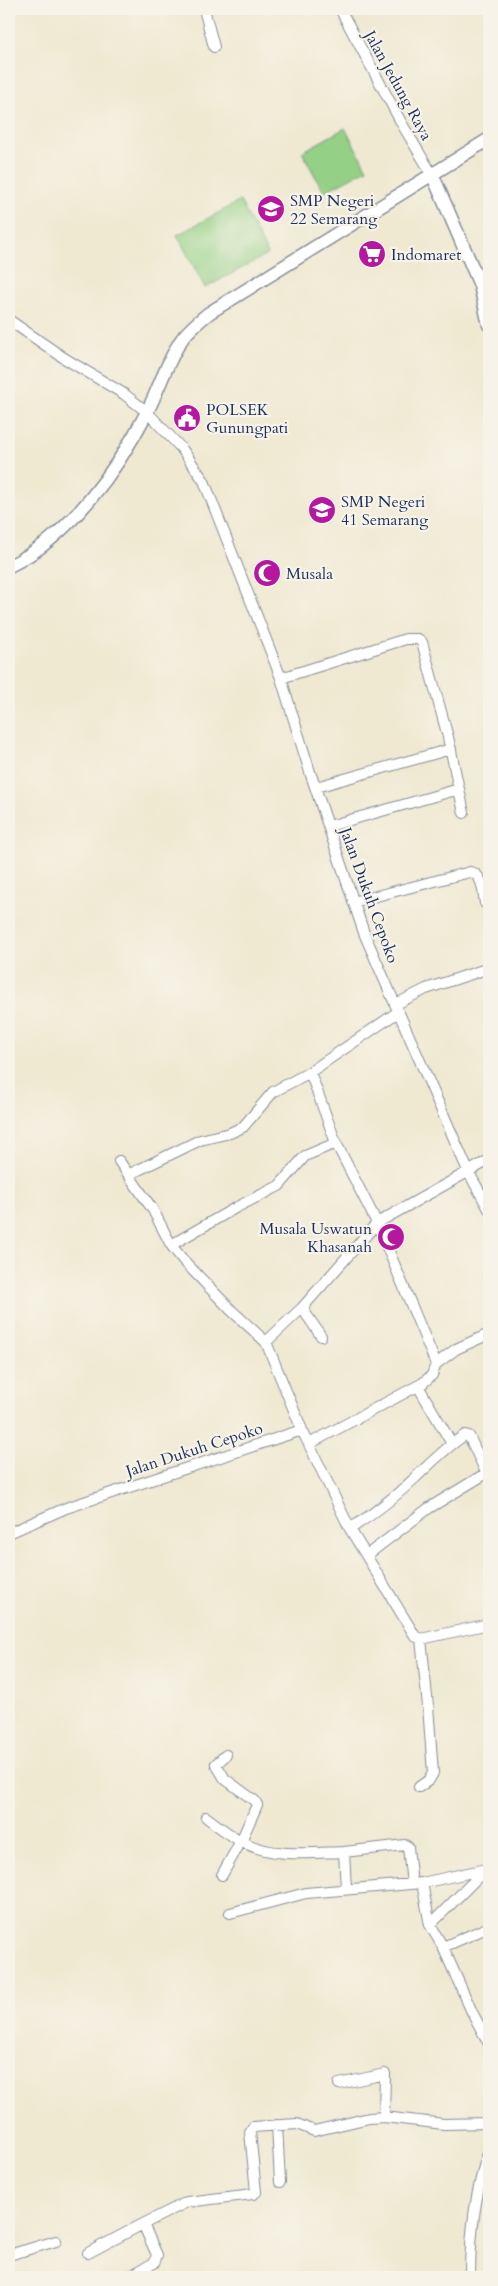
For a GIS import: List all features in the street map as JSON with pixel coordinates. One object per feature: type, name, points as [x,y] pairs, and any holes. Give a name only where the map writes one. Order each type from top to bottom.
[{"type":"main road","points":[[9,566],[45,543],[69,523],[88,503],[116,463],[147,412],[182,339],[188,331],[209,313],[489,140]]},
{"type":"main road","points":[[433,176],[480,285],[489,325]]},
{"type":"street","points":[[204,9],[214,47]]},
{"type":"street","name":"Jalan Jedung Raya","points":[[340,9],[402,124],[433,176]]},
{"type":"street","name":"Jalan Dukuh Cepoko","points":[[9,320],[64,358],[124,394],[147,412],[182,449],[204,481],[280,678],[364,933],[469,1173],[489,1209]]},
{"type":"street","points":[[280,678],[406,639],[418,639],[422,642],[451,749],[464,813]]},
{"type":"street","points":[[316,787],[451,749]]},
{"type":"street","points":[[329,826],[459,789]]},
{"type":"street","points":[[353,902],[470,872],[475,873],[479,878],[485,903]]},
{"type":"street","points":[[130,1174],[200,1140],[237,1130],[243,1126],[273,1092],[310,1072],[426,989],[489,968]]},
{"type":"street","points":[[310,1072],[336,1143],[377,1224],[436,1364]]},
{"type":"street","points":[[172,1245],[237,1207],[279,1186],[304,1156],[336,1143]]},
{"type":"street","points":[[266,1342],[302,1308],[377,1224],[489,1160]]},
{"type":"street","points":[[119,1161],[130,1174],[183,1260],[224,1303],[266,1342],[308,1444],[350,1529],[415,1636],[421,1639],[489,1624]]},
{"type":"street","points":[[302,1308],[321,1336]]},
{"type":"street","points":[[308,1444],[418,1386],[432,1375],[436,1364],[456,1349],[489,1334]]},
{"type":"street","points":[[418,1386],[452,1444]]},
{"type":"street","name":"Jalan Dukuh Cepoko","points":[[9,1533],[66,1508],[302,1430]]},
{"type":"street","points":[[350,1529],[413,1480],[452,1444],[465,1435],[470,1436],[485,1474],[429,1508],[367,1555]]},
{"type":"street","points":[[419,1786],[429,1780],[433,1773],[421,1639]]},
{"type":"street","points":[[222,1875],[241,1842],[257,1805],[220,1773],[216,1764],[226,1755]]},
{"type":"street","points":[[206,1817],[241,1842],[265,1850],[307,1853],[344,1852],[405,1844],[408,1847],[430,1925],[444,1947],[472,2012],[489,2044]]},
{"type":"street","points":[[344,1852],[346,1888]]},
{"type":"street","points":[[230,1913],[306,1894],[346,1888],[417,1884],[488,1868]]},
{"type":"street","points":[[430,1925],[488,1868]]},
{"type":"street","points":[[444,1947],[489,1927]]},
{"type":"street","points":[[340,2084],[385,2074],[384,2117]]},
{"type":"street","points":[[88,2253],[187,2202],[253,2194],[256,2192],[250,2129],[297,2124],[314,2131],[369,2118],[384,2117],[444,2124],[489,2123]]},
{"type":"street","points":[[276,2125],[280,2182]]},
{"type":"street","points":[[470,2277],[475,2201],[489,2150]]},
{"type":"street","points":[[128,2277],[154,2263],[156,2260],[156,2255],[144,2224]]},
{"type":"street","points":[[9,2255],[56,2241]]},
{"type":"green space","points":[[345,128],[367,169],[324,192],[302,152]]},
{"type":"green space","points":[[240,201],[268,254],[205,288],[177,235]]},
{"type":"place","name":"SMP Negeri 22 Semarang","points":[[271,209]]},
{"type":"place","name":"Indomaret","points":[[372,254]]},
{"type":"place","name":"POLSEK Gunungpati","points":[[187,418]]},
{"type":"place","name":"SMP Negeri 41 Semarang","points":[[322,510]]},
{"type":"place","name":"Musala","points":[[267,573]]},
{"type":"place","name":"Musala Uswatun Khasanah","points":[[391,1237]]}]
